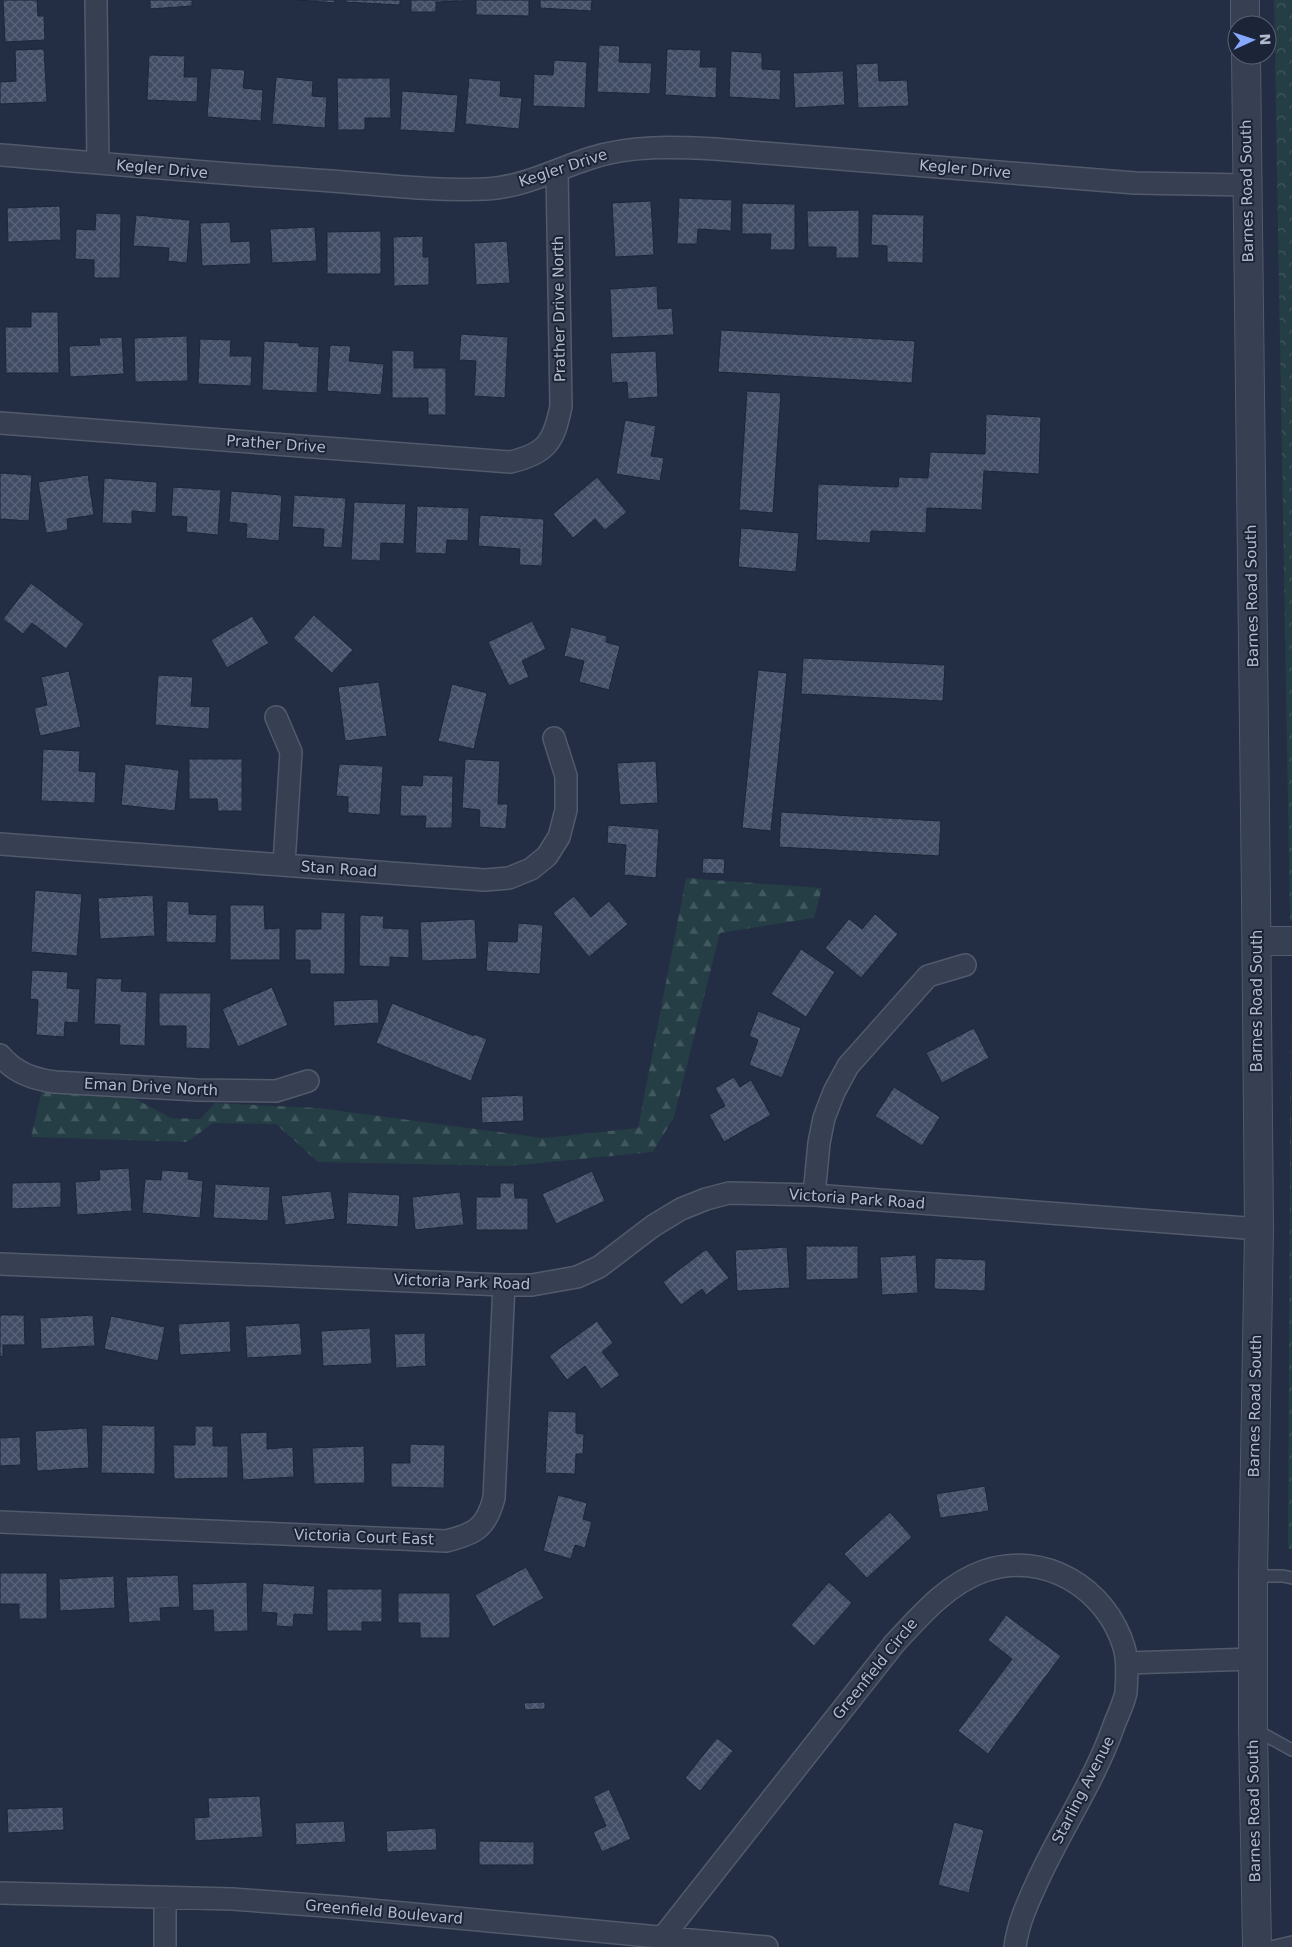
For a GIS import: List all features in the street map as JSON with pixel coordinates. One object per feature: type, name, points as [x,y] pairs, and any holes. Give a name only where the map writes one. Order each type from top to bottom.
[{"type":"street","points":[[96,0],[98,163]]},
{"type":"street","points":[[1245,0],[1245,15]]},
{"type":"street","name":"Barnes Road South","points":[[1246,65],[1259,1229],[1253,1576],[1253,1729],[1257,1947]]},
{"type":"street","name":"Kegler Drive","points":[[0,155],[245,176],[453,189],[488,189],[529,181],[590,158],[614,152],[666,147],[715,149],[1135,183],[1247,185]]},
{"type":"street","name":"Prather Drive North","points":[[547,444],[557,426],[561,406],[558,171]]},
{"type":"street","name":"Prather Drive","points":[[0,423],[510,462],[531,457],[547,444]]},
{"type":"street","points":[[276,717],[291,752],[284,864]]},
{"type":"street","name":"Stan Road","points":[[0,844],[485,880],[508,878],[530,869],[547,856],[559,837],[566,810],[566,776],[554,738]]},
{"type":"street","points":[[1257,941],[1292,941]]},
{"type":"street","points":[[814,1195],[819,1143],[824,1118],[834,1092],[848,1066],[928,976],[965,965]]},
{"type":"street","name":"Eman Drive North","points":[[0,1055],[5,1062],[20,1073],[38,1080],[55,1082],[197,1090],[276,1091],[308,1080]]},
{"type":"street","name":"Victoria Park Road","points":[[0,1264],[532,1285],[552,1282],[599,1267],[653,1226],[681,1209],[728,1193],[814,1195],[1259,1229]]},
{"type":"street","name":"Victoria Court East","points":[[0,1522],[446,1541],[468,1536],[480,1528],[489,1515],[494,1498],[504,1285]]},
{"type":"street","name":"Greenfield Circle","points":[[663,1938],[894,1644],[922,1613],[957,1584],[984,1571],[1006,1566],[1030,1566],[1048,1569],[1067,1576],[1085,1589],[1102,1608],[1121,1640],[1127,1663]]},
{"type":"street","points":[[1127,1663],[1253,1659]]},
{"type":"street","name":"Starling Avenue","points":[[1015,1947],[1022,1916],[1040,1874],[1104,1754],[1126,1694],[1127,1663]]},
{"type":"street","name":"Greenfield Boulevard","points":[[0,1893],[165,1896],[339,1907],[767,1947]]},
{"type":"street","points":[[165,1896],[165,1947]]},
{"type":"lane","points":[[1253,1576],[1283,1576],[1292,1578]]},
{"type":"lane","points":[[1253,1729],[1292,1750]]},
{"type":"lane","points":[[1271,1947],[1292,1942]]},
{"type":"green space","points":[[1274,0],[1292,0],[1292,921],[1290,921],[1275,65],[1277,65],[1277,15],[1274,15]]},
{"type":"green space","points":[[686,878],[822,888],[814,918],[720,933],[674,1117],[653,1152],[510,1166],[318,1162],[276,1124],[213,1123],[187,1142],[31,1137],[42,1090],[130,1096],[171,1118],[200,1119],[215,1103],[319,1108],[543,1138],[638,1128]]},
{"type":"green space","points":[[1291,967],[1292,1549],[1288,1549]]},
{"type":"building","points":[[3,0],[37,0],[38,16],[44,16],[45,40],[5,42]]},
{"type":"building","points":[[150,0],[192,0],[192,6],[150,9]]},
{"type":"building","points":[[298,0],[335,0],[335,3]]},
{"type":"building","points":[[346,0],[400,0],[400,5],[345,2]]},
{"type":"building","points":[[411,0],[466,1],[436,2],[436,12],[411,12]]},
{"type":"building","points":[[476,0],[529,0],[529,16],[476,15]]},
{"type":"building","points":[[540,0],[592,0],[591,11],[540,8]]},
{"type":"building","points":[[599,45],[620,46],[619,62],[652,63],[650,94],[597,92]]},
{"type":"building","points":[[44,49],[47,102],[0,104],[0,82],[16,81],[15,50]]},
{"type":"building","points":[[667,49],[701,50],[700,67],[717,67],[716,98],[665,95]]},
{"type":"building","points":[[731,51],[762,53],[762,69],[781,70],[780,100],[729,97]]},
{"type":"building","points":[[149,55],[185,56],[184,77],[198,77],[197,102],[147,100]]},
{"type":"building","points":[[554,60],[587,62],[585,108],[533,106],[534,74],[553,75]]},
{"type":"building","points":[[878,63],[879,81],[907,80],[909,106],[858,108],[856,64]]},
{"type":"building","points":[[211,68],[245,70],[243,88],[263,90],[261,121],[207,117]]},
{"type":"building","points":[[843,71],[845,105],[795,108],[793,73]]},
{"type":"building","points":[[276,77],[313,81],[312,96],[327,97],[325,128],[272,124]]},
{"type":"building","points":[[337,78],[390,78],[391,118],[365,118],[365,130],[338,130]]},
{"type":"building","points":[[469,78],[501,81],[500,96],[522,98],[519,129],[465,124]]},
{"type":"building","points":[[402,91],[458,95],[455,133],[400,130]]},
{"type":"building","points":[[679,198],[732,200],[731,231],[698,229],[697,244],[677,244]]},
{"type":"building","points":[[651,201],[654,255],[615,257],[612,203]]},
{"type":"building","points":[[742,203],[795,204],[795,250],[770,250],[771,234],[742,234]]},
{"type":"building","points":[[60,206],[61,240],[8,242],[7,208]]},
{"type":"building","points":[[859,210],[859,258],[836,258],[836,247],[808,247],[807,211]]},
{"type":"building","points":[[96,213],[121,214],[120,278],[94,278],[94,260],[75,259],[76,229],[95,230]]},
{"type":"building","points":[[872,214],[924,215],[923,263],[887,262],[887,246],[871,245]]},
{"type":"building","points":[[136,215],[190,220],[187,263],[168,261],[169,248],[133,246]]},
{"type":"building","points":[[230,222],[231,242],[250,241],[251,264],[202,266],[200,223]]},
{"type":"building","points":[[315,227],[317,261],[272,263],[270,229]]},
{"type":"building","points":[[381,231],[381,274],[327,274],[327,232]]},
{"type":"building","points":[[423,236],[423,257],[429,257],[429,285],[394,286],[393,237]]},
{"type":"building","points":[[507,241],[510,283],[476,285],[474,243]]},
{"type":"building","points":[[657,286],[658,309],[672,308],[674,335],[612,338],[610,289]]},
{"type":"building","points":[[31,312],[58,312],[59,373],[6,373],[5,327],[31,327]]},
{"type":"building","points":[[721,330],[915,341],[912,383],[718,372]]},
{"type":"building","points":[[461,334],[508,337],[505,398],[474,396],[476,361],[459,360]]},
{"type":"building","points":[[187,336],[188,381],[135,382],[134,338]]},
{"type":"building","points":[[122,337],[124,374],[70,377],[69,346],[100,345],[99,338]]},
{"type":"building","points":[[200,339],[231,340],[230,356],[252,356],[251,386],[198,384]]},
{"type":"building","points":[[264,341],[299,343],[299,346],[319,347],[317,393],[262,390]]},
{"type":"building","points":[[330,345],[351,346],[349,361],[384,364],[381,395],[327,391]]},
{"type":"building","points":[[392,350],[414,351],[414,368],[446,368],[446,415],[428,415],[428,398],[392,398]]},
{"type":"building","points":[[656,351],[658,397],[628,399],[627,382],[612,383],[610,353]]},
{"type":"building","points":[[747,391],[781,393],[773,513],[739,510]]},
{"type":"building","points":[[986,414],[1041,417],[1039,474],[984,471],[982,510],[927,508],[926,533],[871,531],[870,543],[816,540],[818,484],[898,487],[899,477],[928,478],[930,452],[985,454]]},
{"type":"building","points":[[625,420],[656,426],[651,456],[664,458],[660,481],[616,474]]},
{"type":"building","points":[[0,473],[32,475],[29,521],[0,519]]},
{"type":"building","points":[[88,475],[94,515],[67,519],[68,530],[46,533],[38,482]]},
{"type":"building","points":[[597,477],[627,512],[605,530],[595,519],[573,538],[553,514]]},
{"type":"building","points":[[104,478],[157,482],[156,513],[132,511],[132,524],[102,523]]},
{"type":"building","points":[[173,487],[221,490],[218,535],[186,532],[187,517],[171,516]]},
{"type":"building","points":[[231,491],[282,495],[279,541],[246,538],[247,524],[229,522]]},
{"type":"building","points":[[294,495],[346,498],[342,548],[323,547],[324,529],[292,527]]},
{"type":"building","points":[[354,502],[406,504],[404,544],[381,543],[380,561],[351,560]]},
{"type":"building","points":[[417,506],[469,508],[468,541],[447,540],[446,554],[415,553]]},
{"type":"building","points":[[480,515],[544,519],[542,566],[519,565],[520,549],[478,546]]},
{"type":"building","points":[[741,528],[799,533],[796,572],[738,567]]},
{"type":"building","points":[[31,583],[84,624],[66,649],[32,623],[23,634],[3,619]]},
{"type":"building","points":[[314,615],[353,650],[332,673],[293,638]]},
{"type":"building","points":[[252,616],[269,643],[227,668],[211,640]]},
{"type":"building","points":[[532,621],[546,649],[522,661],[529,677],[509,686],[488,642]]},
{"type":"building","points":[[571,627],[607,636],[606,642],[620,646],[609,690],[579,682],[584,661],[564,656]]},
{"type":"building","points":[[803,658],[945,665],[943,701],[801,694]]},
{"type":"building","points":[[758,670],[787,673],[771,831],[742,828]]},
{"type":"building","points":[[69,671],[81,727],[40,736],[34,708],[47,705],[41,677]]},
{"type":"building","points":[[158,675],[193,677],[191,706],[210,707],[209,729],[155,725]]},
{"type":"building","points":[[379,682],[387,736],[345,741],[338,687]]},
{"type":"building","points":[[452,684],[487,693],[474,749],[438,741]]},
{"type":"building","points":[[43,749],[80,751],[79,771],[96,772],[95,803],[41,801]]},
{"type":"building","points":[[189,759],[242,759],[242,811],[218,811],[217,799],[189,799]]},
{"type":"building","points":[[465,759],[500,761],[498,804],[508,804],[506,829],[479,827],[480,810],[462,808]]},
{"type":"building","points":[[656,761],[658,803],[620,805],[617,763]]},
{"type":"building","points":[[125,764],[179,770],[175,811],[121,805]]},
{"type":"building","points":[[339,764],[383,766],[380,815],[348,813],[348,797],[336,796]]},
{"type":"building","points":[[423,775],[453,776],[452,828],[425,828],[426,816],[400,816],[401,785],[422,786]]},
{"type":"building","points":[[781,812],[941,821],[939,856],[779,847]]},
{"type":"building","points":[[608,825],[659,829],[656,878],[624,875],[626,845],[607,843]]},
{"type":"building","points":[[703,858],[725,859],[724,874],[702,873]]},
{"type":"building","points":[[35,890],[82,894],[77,956],[31,952]]},
{"type":"building","points":[[153,895],[155,936],[100,939],[98,898]]},
{"type":"building","points":[[574,896],[591,917],[609,901],[628,924],[589,957],[553,913]]},
{"type":"building","points":[[167,901],[189,902],[189,914],[217,915],[216,943],[166,942]]},
{"type":"building","points":[[230,905],[264,905],[265,929],[280,928],[280,960],[230,960]]},
{"type":"building","points":[[321,912],[345,913],[345,974],[310,974],[310,960],[295,960],[295,929],[321,929]]},
{"type":"building","points":[[875,914],[898,934],[861,978],[825,948],[849,919],[862,929]]},
{"type":"building","points":[[360,915],[384,916],[383,928],[409,929],[409,958],[390,957],[390,967],[359,966]]},
{"type":"building","points":[[475,919],[477,959],[422,961],[420,922]]},
{"type":"building","points":[[518,923],[543,925],[540,974],[486,971],[488,941],[517,942]]},
{"type":"building","points":[[801,949],[835,972],[806,1017],[771,994]]},
{"type":"building","points":[[32,970],[68,972],[67,988],[80,989],[78,1023],[65,1022],[64,1037],[36,1035],[38,1000],[30,999]]},
{"type":"building","points":[[96,978],[122,979],[121,991],[147,992],[145,1046],[119,1045],[120,1025],[94,1024]]},
{"type":"building","points":[[272,987],[288,1025],[238,1047],[222,1009]]},
{"type":"building","points":[[159,993],[211,993],[210,1049],[186,1048],[186,1026],[159,1026]]},
{"type":"building","points":[[378,999],[379,1023],[334,1026],[333,1001]]},
{"type":"building","points":[[392,1003],[474,1036],[474,1034],[487,1039],[471,1081],[376,1043]]},
{"type":"building","points":[[758,1011],[801,1028],[782,1078],[749,1065],[758,1040],[749,1036]]},
{"type":"building","points":[[974,1028],[989,1058],[942,1083],[926,1053]]},
{"type":"building","points":[[734,1077],[740,1087],[751,1080],[771,1115],[724,1142],[709,1115],[725,1106],[715,1088]]},
{"type":"building","points":[[894,1087],[940,1117],[922,1146],[875,1116]]},
{"type":"building","points":[[523,1095],[524,1121],[482,1123],[481,1097]]},
{"type":"building","points":[[129,1168],[132,1211],[77,1215],[75,1182],[100,1180],[99,1170]]},
{"type":"building","points":[[162,1170],[189,1172],[188,1179],[203,1181],[200,1218],[142,1213],[145,1179],[161,1180]]},
{"type":"building","points":[[592,1171],[605,1201],[556,1224],[542,1194]]},
{"type":"building","points":[[61,1182],[61,1207],[12,1209],[12,1183]]},
{"type":"building","points":[[500,1183],[514,1183],[515,1198],[528,1198],[528,1230],[476,1230],[476,1197],[500,1197]]},
{"type":"building","points":[[215,1184],[270,1187],[268,1221],[213,1218]]},
{"type":"building","points":[[331,1191],[335,1219],[285,1225],[281,1196]]},
{"type":"building","points":[[348,1192],[400,1195],[398,1227],[346,1224]]},
{"type":"building","points":[[460,1192],[464,1225],[415,1230],[412,1197]]},
{"type":"building","points":[[806,1246],[858,1246],[858,1279],[806,1280]]},
{"type":"building","points":[[787,1247],[790,1288],[737,1291],[735,1250]]},
{"type":"building","points":[[707,1250],[729,1278],[706,1295],[702,1289],[681,1305],[663,1282]]},
{"type":"building","points":[[916,1255],[918,1293],[882,1295],[880,1257]]},
{"type":"building","points":[[935,1258],[986,1260],[985,1291],[934,1289]]},
{"type":"building","points":[[0,1315],[24,1315],[25,1345],[3,1345],[3,1356],[0,1357]]},
{"type":"building","points":[[93,1315],[95,1346],[41,1349],[40,1318]]},
{"type":"building","points":[[111,1316],[165,1327],[158,1361],[104,1349]]},
{"type":"building","points":[[230,1321],[231,1352],[180,1355],[178,1324]]},
{"type":"building","points":[[597,1321],[613,1343],[602,1352],[620,1375],[601,1389],[585,1366],[567,1380],[549,1356]]},
{"type":"building","points":[[300,1323],[302,1355],[247,1358],[245,1326]]},
{"type":"building","points":[[370,1328],[372,1364],[323,1366],[321,1331]]},
{"type":"building","points":[[425,1333],[426,1366],[396,1368],[394,1334]]},
{"type":"building","points":[[548,1411],[576,1412],[576,1433],[584,1434],[583,1454],[576,1454],[575,1474],[545,1473]]},
{"type":"building","points":[[102,1425],[155,1426],[155,1474],[101,1473]]},
{"type":"building","points":[[195,1426],[213,1426],[213,1446],[228,1446],[228,1478],[174,1479],[173,1445],[195,1445]]},
{"type":"building","points":[[87,1428],[89,1468],[37,1471],[35,1431]]},
{"type":"building","points":[[267,1432],[267,1449],[293,1447],[294,1477],[243,1480],[240,1433]]},
{"type":"building","points":[[20,1437],[21,1465],[0,1466],[0,1438]]},
{"type":"building","points":[[410,1444],[445,1445],[444,1488],[391,1487],[391,1463],[410,1463]]},
{"type":"building","points":[[364,1446],[365,1483],[314,1484],[312,1448]]},
{"type":"building","points":[[985,1486],[989,1511],[940,1518],[936,1494]]},
{"type":"building","points":[[558,1495],[587,1503],[583,1519],[592,1522],[585,1548],[575,1545],[571,1559],[543,1551]]},
{"type":"building","points":[[890,1512],[912,1537],[867,1578],[844,1554]]},
{"type":"building","points":[[526,1567],[544,1598],[493,1627],[475,1595]]},
{"type":"building","points":[[0,1573],[47,1573],[47,1619],[19,1619],[19,1604],[0,1604]]},
{"type":"building","points":[[178,1575],[180,1607],[160,1608],[161,1621],[129,1623],[126,1577]]},
{"type":"building","points":[[114,1576],[115,1608],[60,1611],[59,1579]]},
{"type":"building","points":[[247,1582],[248,1631],[214,1632],[213,1610],[193,1611],[192,1584]]},
{"type":"building","points":[[829,1582],[852,1603],[814,1646],[791,1625]]},
{"type":"building","points":[[263,1583],[315,1586],[313,1615],[294,1614],[293,1627],[276,1626],[277,1613],[261,1612]]},
{"type":"building","points":[[327,1589],[382,1589],[382,1622],[362,1622],[362,1631],[327,1631]]},
{"type":"building","points":[[398,1593],[450,1593],[450,1638],[420,1638],[420,1623],[398,1623]]},
{"type":"building","points":[[1006,1615],[1061,1656],[988,1754],[958,1731],[1012,1659],[988,1640]]},
{"type":"building","points":[[545,1702],[545,1709],[525,1710],[524,1703]]},
{"type":"building","points":[[717,1738],[733,1751],[700,1791],[685,1778]]},
{"type":"building","points":[[609,1789],[631,1839],[602,1852],[593,1832],[606,1826],[593,1797]]},
{"type":"building","points":[[260,1796],[263,1837],[195,1841],[194,1818],[209,1817],[208,1798]]},
{"type":"building","points":[[63,1807],[64,1830],[8,1833],[7,1809]]},
{"type":"building","points":[[344,1821],[346,1842],[296,1845],[295,1823]]},
{"type":"building","points":[[954,1822],[984,1830],[969,1893],[938,1885]]},
{"type":"building","points":[[436,1828],[437,1850],[387,1852],[386,1831]]},
{"type":"building","points":[[479,1841],[534,1842],[534,1865],[479,1865]]}]
